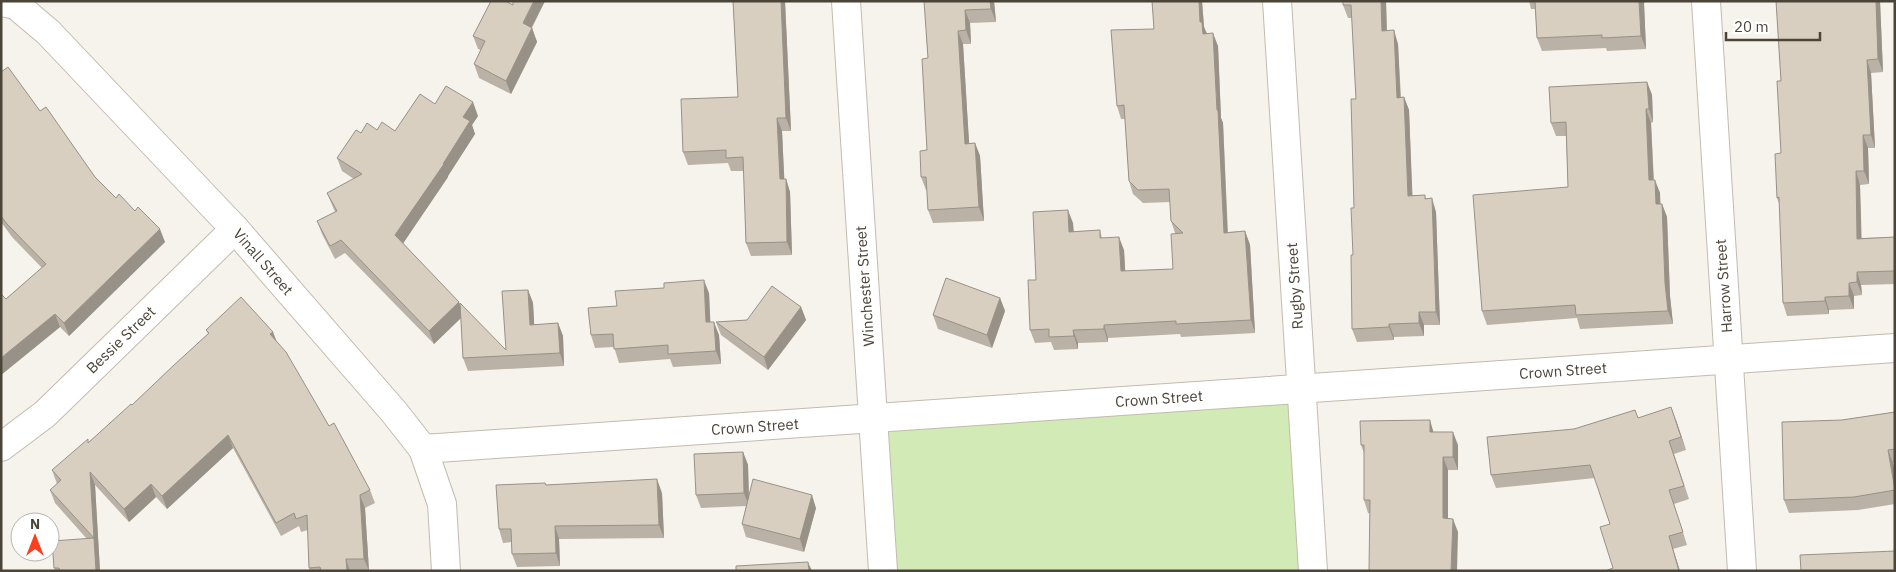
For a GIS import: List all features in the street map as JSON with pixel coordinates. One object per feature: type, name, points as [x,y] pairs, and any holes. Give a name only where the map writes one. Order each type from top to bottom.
[{"type":"street","name":"Winchester Street","points":[[846,1],[883,571]]},
{"type":"street","name":"Rugby Street","points":[[1277,1],[1313,571]]},
{"type":"street","name":"Harrow Street","points":[[1706,1],[1742,571]]},
{"type":"street","name":"Vinall Street","points":[[1,2],[16,6],[48,32],[235,229],[394,412],[423,449],[442,504],[446,571]]},
{"type":"street","name":"Bessie Street","points":[[1,446],[45,414],[235,229]]},
{"type":"street","name":"Crown Street","points":[[423,449],[1895,348]]},
{"type":"green space","points":[[1296,390],[1307,571],[890,571],[880,418]]},
{"type":"building","points":[[491,1],[505,1],[513,5],[513,1],[534,1],[523,23],[532,28],[506,81],[474,64],[485,41],[473,36]]},
{"type":"building","points":[[733,1],[781,1],[786,118],[777,118],[780,179],[786,179],[787,242],[746,243],[743,157],[726,158],[726,150],[683,152],[681,99],[738,97]]},
{"type":"building","points":[[924,1],[990,1],[991,9],[965,10],[966,30],[958,31],[965,144],[975,143],[979,207],[928,210],[926,177],[921,177],[920,151],[927,150],[922,59],[928,58]]},
{"type":"building","points":[[1152,1],[1199,1],[1200,22],[1202,22],[1203,34],[1213,33],[1224,233],[1245,231],[1251,320],[1176,324],[1176,321],[1104,325],[1104,329],[1073,330],[1074,336],[1049,337],[1049,329],[1030,330],[1028,280],[1036,280],[1033,212],[1068,210],[1069,232],[1100,230],[1100,238],[1119,237],[1121,271],[1173,269],[1171,234],[1183,233],[1171,221],[1169,189],[1138,190],[1129,181],[1124,105],[1117,106],[1111,30],[1154,29]]},
{"type":"building","points":[[1343,1],[1381,1],[1382,31],[1394,30],[1397,98],[1404,97],[1408,196],[1425,195],[1425,199],[1432,198],[1436,312],[1419,312],[1419,323],[1389,324],[1389,327],[1352,329],[1351,255],[1353,255],[1351,208],[1354,208],[1351,99],[1356,99],[1351,5],[1343,5]]},
{"type":"building","points":[[1535,1],[1639,1],[1641,36],[1602,38],[1602,35],[1537,38]]},
{"type":"building","points":[[1776,1],[1876,1],[1878,59],[1867,60],[1871,135],[1863,135],[1864,171],[1856,171],[1857,239],[1895,237],[1895,271],[1857,272],[1857,282],[1849,283],[1849,296],[1825,297],[1825,301],[1783,303],[1779,197],[1777,198],[1775,154],[1781,153],[1777,81],[1781,81]]},
{"type":"building","points":[[8,67],[40,111],[46,107],[95,177],[116,198],[119,194],[135,211],[138,207],[160,229],[64,323],[55,314],[1,358],[1,294],[6,299],[46,264],[1,216],[1,72]]},
{"type":"building","points":[[1647,82],[1649,109],[1646,109],[1649,180],[1655,180],[1656,204],[1662,204],[1668,311],[1576,315],[1575,305],[1482,311],[1473,195],[1568,187],[1566,122],[1551,123],[1549,87]]},
{"type":"building","points":[[446,86],[473,102],[463,117],[470,121],[444,164],[395,235],[459,302],[429,331],[341,240],[330,246],[317,221],[337,211],[327,193],[362,174],[337,158],[356,130],[361,133],[367,123],[377,130],[382,122],[395,131],[420,94],[435,104]]},
{"type":"building","points":[[946,278],[1000,298],[987,335],[933,315]]},
{"type":"building","points":[[704,280],[706,322],[714,322],[716,351],[668,354],[668,345],[614,349],[613,334],[591,335],[588,308],[617,306],[615,291],[664,288],[664,283]]},
{"type":"building","points":[[772,286],[801,307],[764,357],[716,322],[747,320]]},
{"type":"building","points":[[528,290],[530,325],[558,323],[560,353],[463,358],[460,303],[506,350],[502,291]]},
{"type":"building","points":[[241,297],[273,332],[270,334],[286,352],[329,426],[334,423],[370,490],[360,495],[364,559],[346,559],[347,571],[321,571],[320,567],[309,568],[307,515],[296,519],[294,513],[276,523],[228,435],[162,496],[151,484],[124,509],[90,472],[94,538],[50,490],[61,480],[52,470],[88,439],[88,443],[132,405],[209,333],[206,330]]},
{"type":"building","points":[[1671,407],[1681,437],[1669,441],[1684,486],[1669,490],[1683,532],[1669,536],[1679,571],[1605,571],[1613,568],[1600,527],[1610,524],[1590,465],[1491,475],[1487,437],[1574,429],[1635,410],[1638,418]]},
{"type":"building","points":[[1895,412],[1895,449],[1888,450],[1895,490],[1854,497],[1784,500],[1782,422],[1842,420]]},
{"type":"building","points":[[1430,420],[1430,432],[1453,432],[1453,457],[1443,457],[1443,518],[1453,519],[1451,571],[1369,571],[1370,500],[1364,500],[1364,445],[1361,445],[1360,421]]},
{"type":"building","points":[[743,452],[744,493],[696,495],[694,454]]},
{"type":"building","points":[[657,479],[659,525],[555,526],[556,553],[512,554],[511,529],[499,529],[496,485],[545,483],[546,485]]},
{"type":"building","points":[[753,479],[812,495],[800,539],[742,524]]},
{"type":"building","points":[[94,538],[96,571],[60,571],[59,568],[54,568],[54,562],[60,562],[60,540]]},
{"type":"building","points":[[1895,551],[1895,571],[1801,571],[1800,555]]},
{"type":"building","points":[[808,562],[809,571],[736,571],[736,566]]}]
